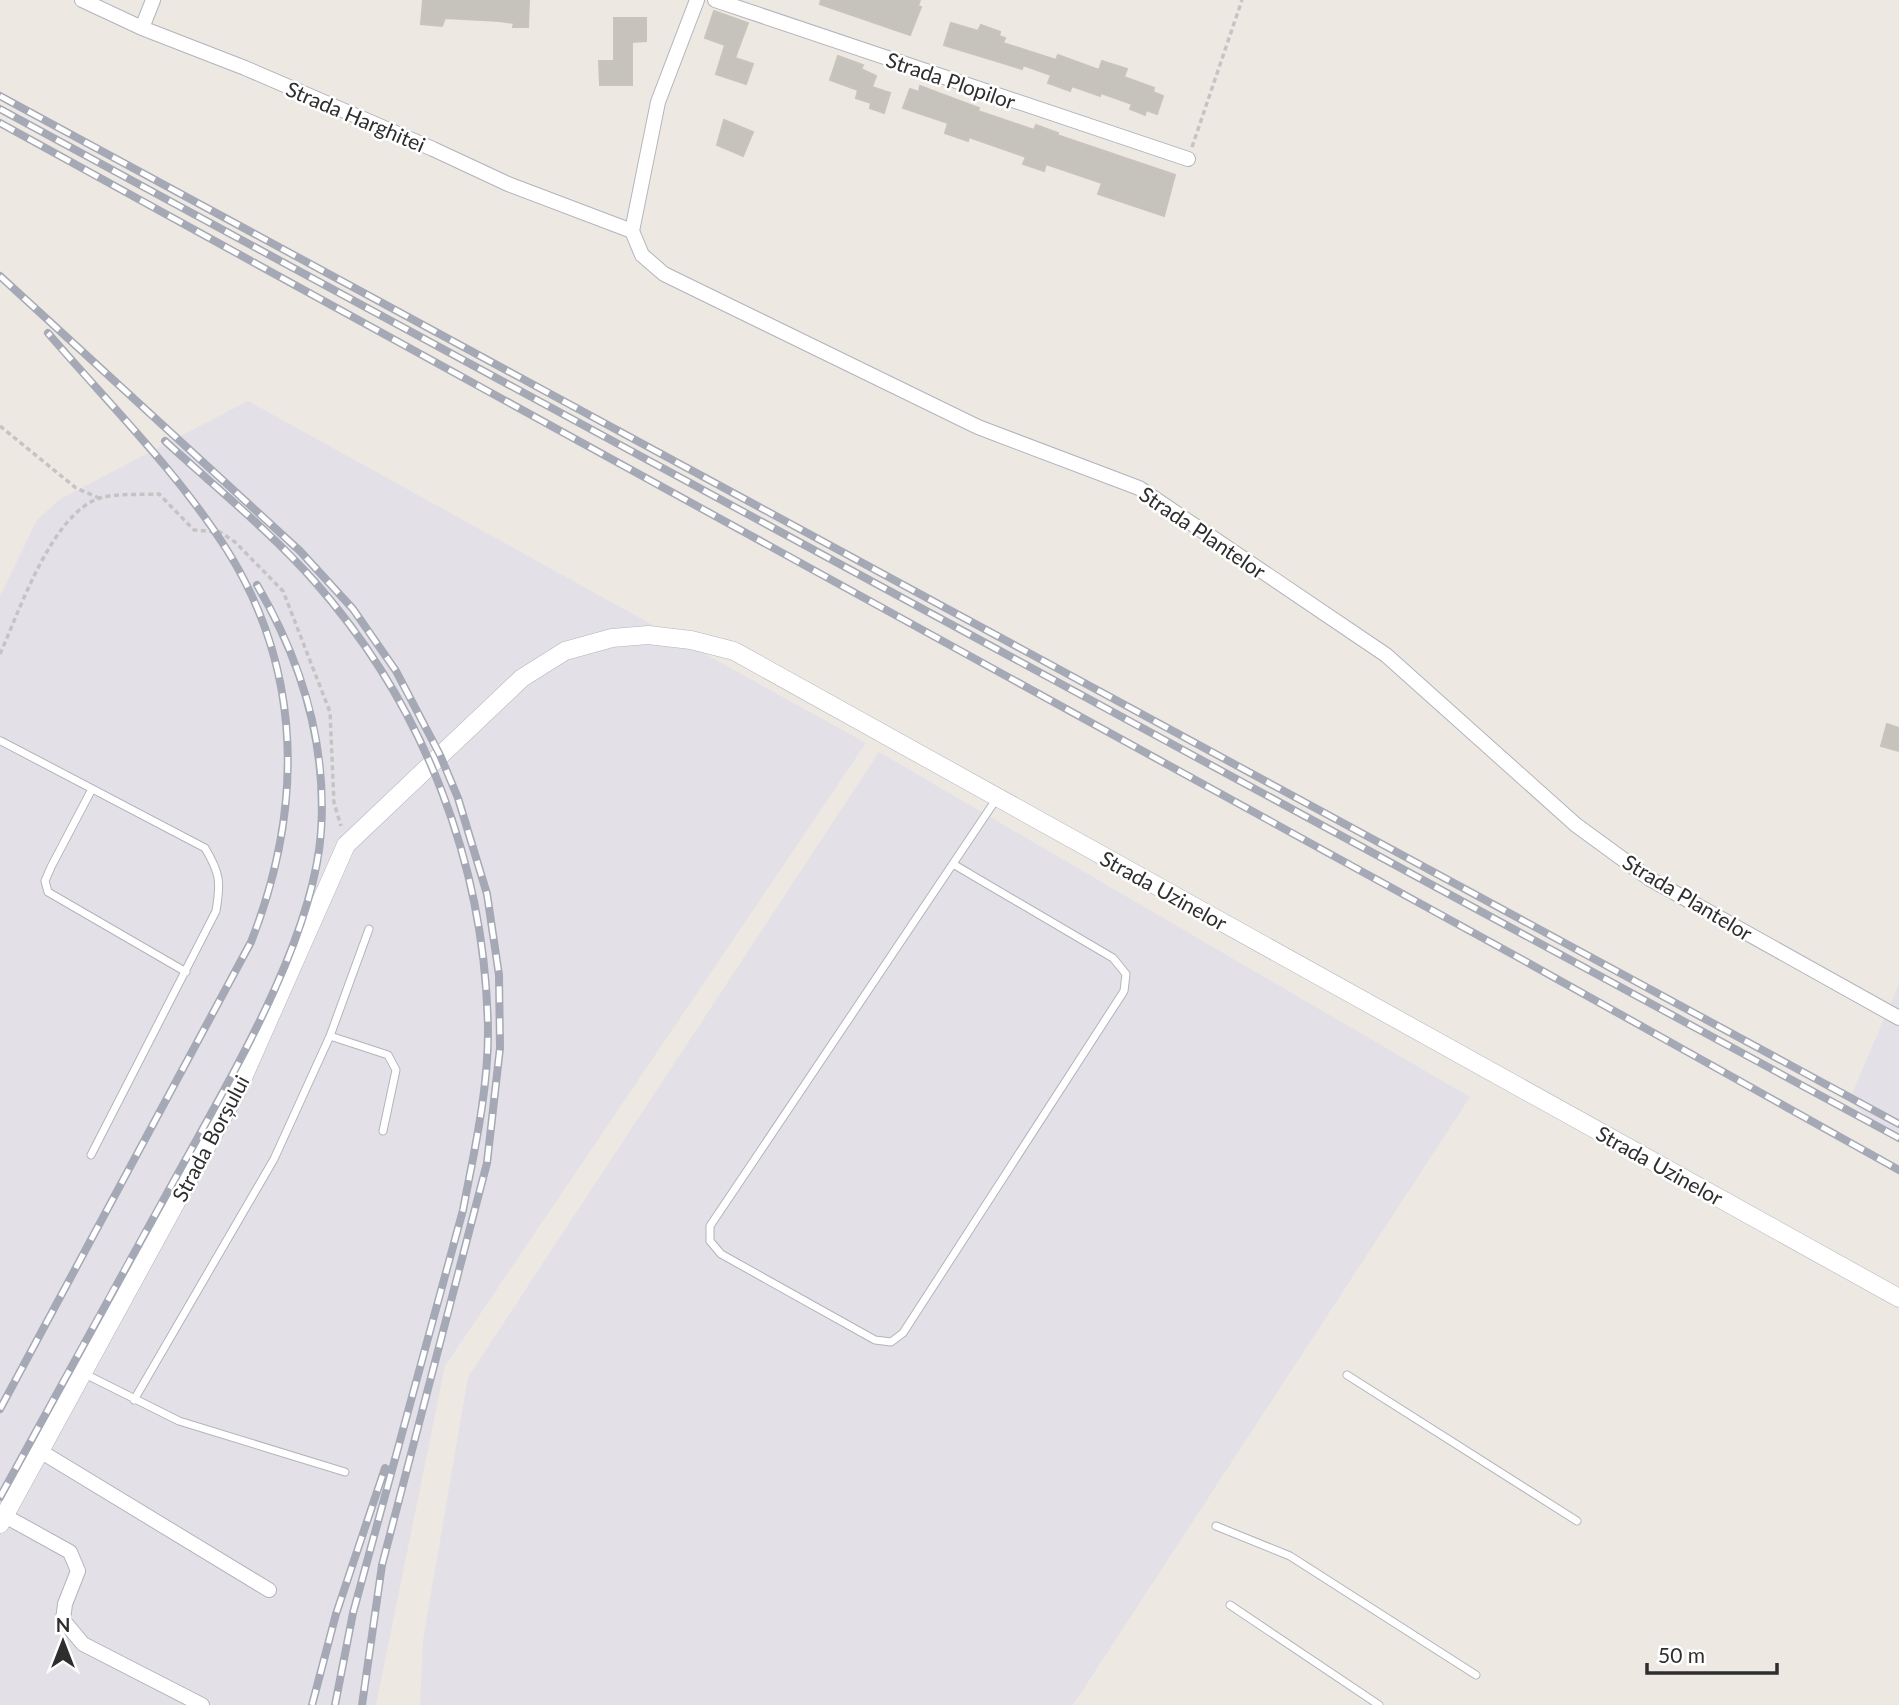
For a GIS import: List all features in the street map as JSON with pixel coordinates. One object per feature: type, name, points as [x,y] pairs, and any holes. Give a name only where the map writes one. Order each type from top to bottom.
[{"type":"street","name":"Strada Harghitei","points":[[82,0],[142,28],[245,68],[508,184],[632,231]]},
{"type":"street","points":[[142,28],[153,0]]},
{"type":"street","points":[[632,231],[658,102],[697,0]]},
{"type":"street","name":"Strada Plopilor","points":[[715,0],[1188,159]]},
{"type":"street","name":"Strada Plantelor","points":[[632,231],[642,255],[664,274],[978,427],[1139,488],[1385,655],[1576,825],[1650,879],[1899,1018]]},
{"type":"street","name":"Strada Uzinelor","points":[[431,764],[522,678],[565,651],[612,638],[648,635],[691,640],[734,651],[1899,1298]]},
{"type":"street","name":"Strada Borșului","points":[[2,1520],[238,1089],[346,845],[431,764]]},
{"type":"street","points":[[40,1451],[269,1590]]},
{"type":"street","points":[[2,1520],[70,1552],[78,1571],[65,1604],[63,1620],[71,1633],[83,1644],[202,1705]]},
{"type":"lane","points":[[1,741],[205,848],[218,869],[220,888],[216,911],[91,1155]]},
{"type":"lane","points":[[92,789],[45,881],[48,892],[186,972]]},
{"type":"lane","points":[[953,864],[1113,958],[1126,974],[1124,991],[903,1333],[891,1342],[875,1340],[721,1254],[710,1241],[710,1226],[953,864],[998,798]]},
{"type":"lane","points":[[134,1400],[274,1159],[330,1036],[369,929]]},
{"type":"lane","points":[[330,1036],[388,1055],[394,1061],[396,1070],[383,1131]]},
{"type":"lane","points":[[83,1373],[179,1421],[345,1472]]},
{"type":"lane","points":[[1347,1375],[1577,1521]]},
{"type":"lane","points":[[1216,1526],[1290,1556],[1476,1675]]},
{"type":"lane","points":[[1230,1605],[1379,1705]]},
{"type":"path","points":[[1188,159],[1242,0]]},
{"type":"path","points":[[0,426],[76,488],[99,498]]},
{"type":"path","points":[[0,654],[53,537],[84,507],[99,498],[159,494],[194,530],[220,532],[235,542],[283,591],[330,712],[334,803],[346,845]]},
{"type":"shaded area","points":[[248,401],[866,743],[445,1366],[376,1705],[0,1705],[0,596],[37,520],[60,499]]},
{"type":"shaded area","points":[[879,752],[1470,1097],[1073,1705],[420,1705],[423,1640],[468,1377]]},
{"type":"shaded area","points":[[1899,984],[1899,1142],[1849,1101]]},
{"type":"building","points":[[423,0],[529,0],[528,27],[513,27],[514,23],[499,21],[445,18],[442,26],[421,24]]},
{"type":"building","points":[[821,0],[920,0],[918,6],[921,7],[910,35],[820,4]]},
{"type":"building","points":[[714,11],[748,23],[735,58],[753,64],[746,84],[716,74],[725,45],[705,38]]},
{"type":"building","points":[[614,18],[646,18],[646,41],[632,42],[632,85],[600,85],[599,61],[614,61]]},
{"type":"building","points":[[951,23],[978,31],[981,25],[1000,32],[999,36],[1005,38],[1003,43],[1056,60],[1058,55],[1099,70],[1102,61],[1127,69],[1124,77],[1154,88],[1153,92],[1163,96],[1157,114],[1146,110],[1145,115],[1130,109],[1132,104],[1101,93],[1100,96],[1072,86],[1070,91],[1048,83],[1051,75],[1023,65],[1022,69],[944,45]]},
{"type":"building","points":[[838,56],[863,65],[861,69],[876,76],[872,87],[890,93],[884,113],[870,108],[871,103],[856,98],[858,90],[830,80]]},
{"type":"building","points":[[920,86],[979,108],[978,111],[1034,130],[1036,125],[1058,133],[1057,135],[1175,175],[1164,216],[1098,194],[1102,183],[1046,164],[1044,171],[1023,164],[1026,157],[969,137],[968,141],[945,133],[948,123],[903,108],[910,89],[919,92]]},
{"type":"building","points":[[724,120],[753,132],[743,156],[717,145]]},
{"type":"building","points":[[1887,724],[1899,728],[1899,751],[1881,746]]},
{"type":"railway","points":[[0,96],[1899,1124]]},
{"type":"railway","points":[[0,109],[1899,1138]]},
{"type":"railway","points":[[0,123],[1523,960],[1899,1170]]},
{"type":"railway","points":[[0,276],[300,551],[353,609],[396,671],[440,755],[458,798],[487,894],[499,975],[500,1048],[487,1163],[382,1565],[362,1705]]},
{"type":"railway","points":[[0,1409],[251,942],[268,892],[280,842],[287,792],[287,743],[282,693],[271,645],[252,597],[227,550],[186,493],[48,333]]},
{"type":"railway","points":[[165,441],[298,563],[354,630],[388,682],[418,736],[442,792],[461,850],[476,910],[485,970],[488,1032],[486,1077],[463,1210],[353,1613],[335,1705]]},
{"type":"railway","points":[[0,1497],[243,1054],[286,964],[315,874],[322,799],[315,735],[299,674],[257,585]]},
{"type":"railway","points":[[312,1705],[336,1614],[385,1468]]}]
